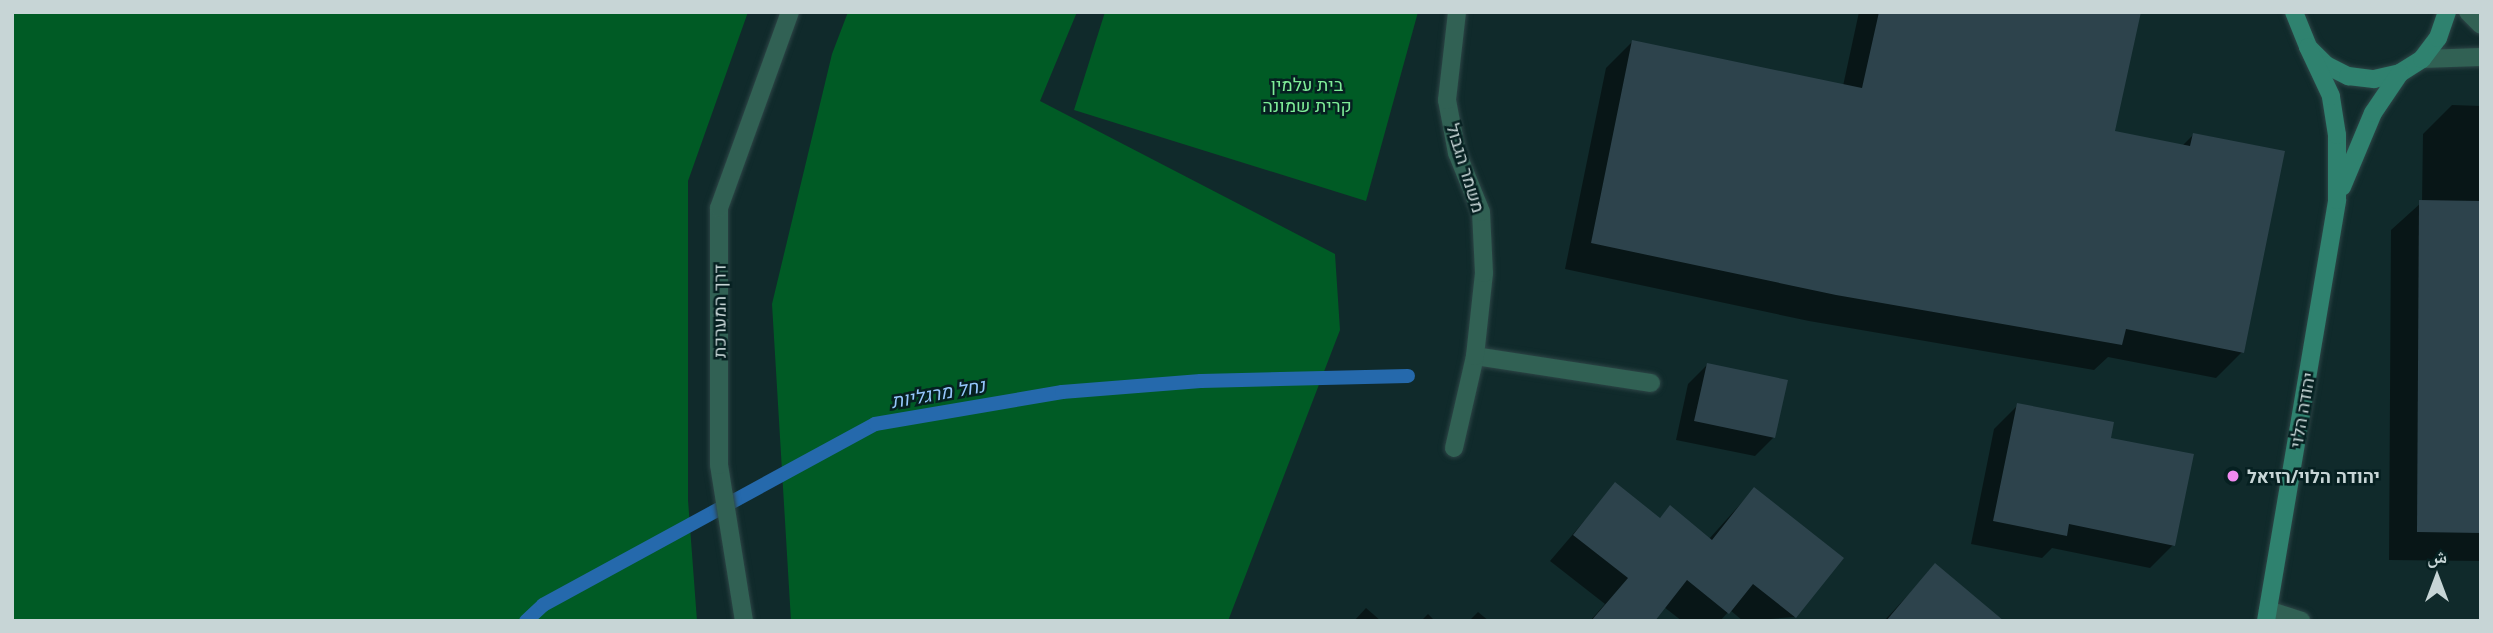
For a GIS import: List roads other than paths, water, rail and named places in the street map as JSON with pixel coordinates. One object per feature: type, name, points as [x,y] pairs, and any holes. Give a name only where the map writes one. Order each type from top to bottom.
[{"type":"street","name":"דרך המערכת","points":[[744,621],[719,466],[719,208],[790,12]]},
{"type":"street","name":"משמר הגבול","points":[[1454,448],[1475,356],[1484,273],[1481,212],[1457,153],[1447,100],[1457,12]]},
{"type":"street","name":"יהודה הלוי","points":[[2267,615],[2337,200],[2337,135],[2331,96],[2294,12]]},
{"type":"street","points":[[2308,47],[2326,65],[2348,76],[2374,79],[2400,73],[2422,59],[2438,38],[2447,12]]},
{"type":"street","points":[[2468,12],[2481,25]]},
{"type":"street","points":[[2422,59],[2481,57]]},
{"type":"street","name":"יהודה הלוי","points":[[2337,200],[2373,113],[2400,73]]},
{"type":"street","points":[[1475,356],[1651,383]]},
{"type":"street","points":[[2267,615],[2301,621]]},
{"type":"waterway","name":"נחל מרגליות","points":[[526,621],[543,605],[875,424],[1062,392],[1201,381],[1408,376]]},
{"type":"place","name":"יהודה הלוי/רזיאל","points":[[2233,476]]},
{"type":"park label","name":"בית עלמין קרית שמונה","points":[[1307,95]]}]
